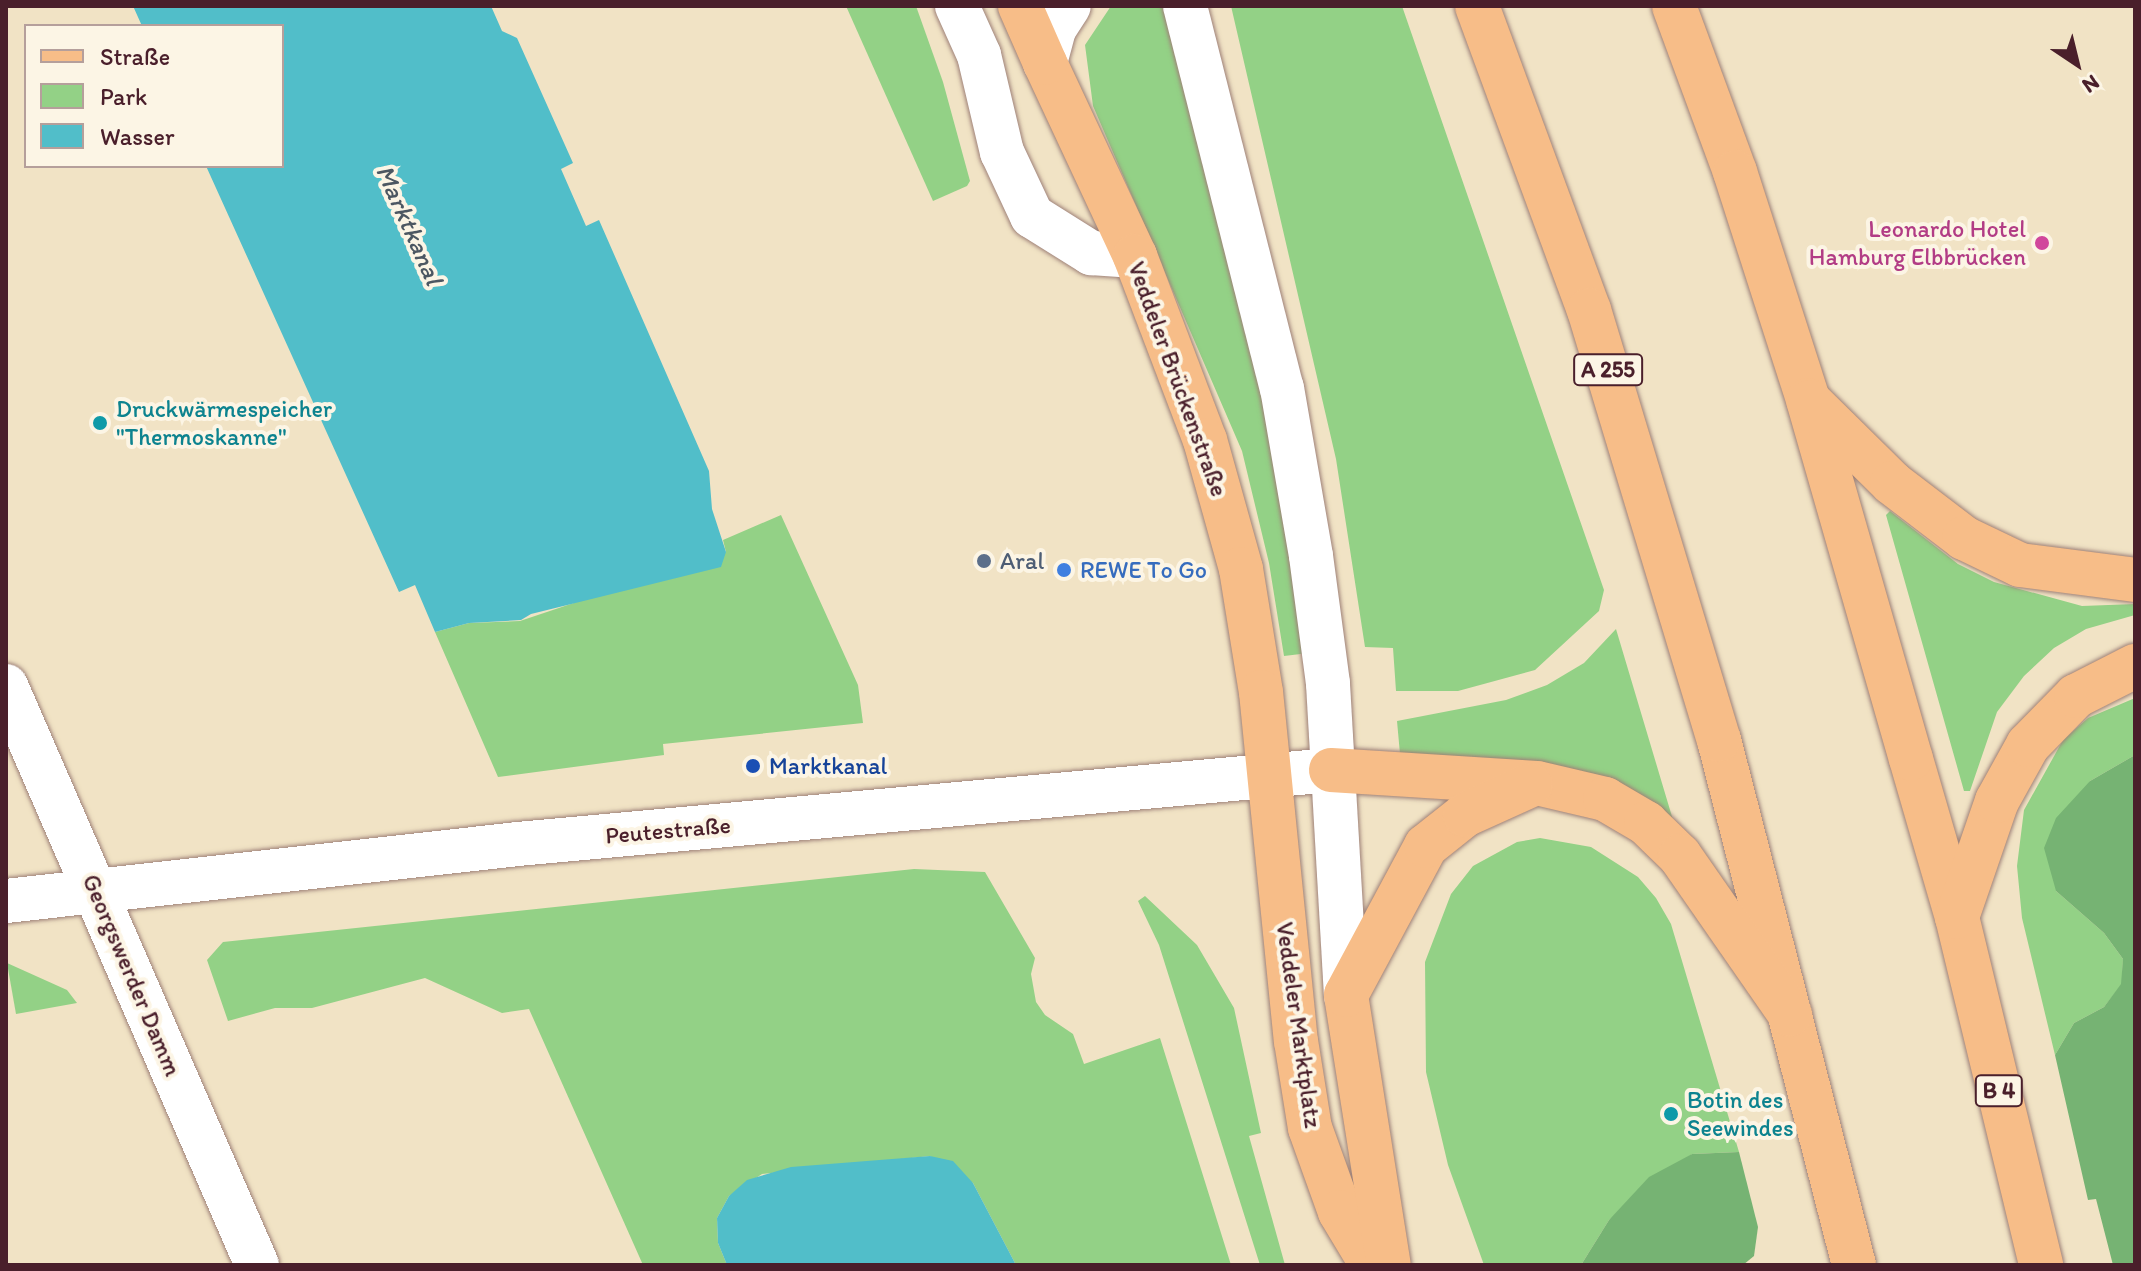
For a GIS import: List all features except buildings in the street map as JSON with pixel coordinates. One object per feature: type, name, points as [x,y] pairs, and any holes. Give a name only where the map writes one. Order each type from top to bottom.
[{"type":"main road","name":"Veddeler Brückenstraße","points":[[1020,6],[1135,256],[1205,440],[1241,569],[1268,774]]},
{"type":"main road","name":"A 255","points":[[1477,6],[1589,310],[1719,740],[1790,1014]]},
{"type":"main road","points":[[1674,6],[1735,172],[1808,400],[1892,483],[1964,538],[2020,565],[2135,580]]},
{"type":"main road","name":"B 4","points":[[1808,400],[1957,917],[2041,1265]]},
{"type":"main road","points":[[1957,917],[1997,801],[2028,745],[2076,696],[2135,666]]},
{"type":"main road","points":[[1331,770],[1537,783],[1605,799],[1661,835],[1699,880],[1790,1014],[1854,1265]]},
{"type":"main road","name":"Veddeler Marktplatz","points":[[1268,774],[1310,1128],[1340,1212],[1372,1265]]},
{"type":"main road","points":[[1389,1265],[1346,995],[1426,846],[1477,808],[1537,783]]},
{"type":"street","points":[[957,6],[979,55],[1002,152],[1032,216],[1091,253],[1135,256]]},
{"type":"street","points":[[1045,63],[1054,29],[1069,6]]},
{"type":"street","points":[[1185,6],[1282,388],[1328,684],[1346,995]]},
{"type":"street","name":"Georgswerder Damm","points":[[6,686],[257,1265]]},
{"type":"street","name":"Peutestraße","points":[[6,901],[518,844],[1331,770]]},
{"type":"green space","points":[[846,6],[916,6],[943,82],[970,181],[967,186],[933,201]]},
{"type":"green space","points":[[1111,6],[1168,6],[1265,389],[1309,653],[1284,656],[1269,563],[1242,451],[1093,106],[1085,45]]},
{"type":"green space","points":[[1231,6],[1402,6],[1604,590],[1599,611],[1535,670],[1458,691],[1396,691],[1393,648],[1365,647],[1336,459]]},
{"type":"green space","points":[[1890,511],[1958,564],[1994,582],[2082,606],[2135,604],[2135,615],[2086,629],[2054,648],[2024,676],[1997,712],[1970,791],[1964,791],[1886,515]]},
{"type":"green space","points":[[781,515],[858,685],[863,723],[663,744],[664,755],[498,777],[435,632],[469,623],[520,621],[726,552],[723,540]]},
{"type":"green space","points":[[1616,629],[1673,820],[1400,754],[1397,721],[1506,700],[1547,685],[1584,663]]},
{"type":"green space","points":[[2135,698],[2135,755],[2090,781],[2056,891],[2104,933],[2123,959],[2122,984],[2104,1007],[2074,1023],[2055,1055],[2022,918],[2017,866],[2024,810],[2063,740],[2088,718]]},
{"type":"green space","points":[[2135,755],[2135,1265],[2113,1265],[2096,1199],[2088,1200],[2055,1055],[2074,1023],[2104,1007],[2121,984],[2123,959],[2104,933],[2056,891],[2044,848],[2056,818],[2090,781]]},
{"type":"green space","points":[[1540,838],[1591,847],[1638,877],[1656,898],[1671,924],[1739,1152],[1692,1154],[1609,1220],[1581,1265],[1484,1265],[1448,1165],[1426,1072],[1425,962],[1451,894],[1473,866],[1517,842]]},
{"type":"green space","points":[[914,869],[985,872],[1035,958],[1031,974],[1036,1002],[1045,1015],[1073,1034],[1084,1064],[1160,1038],[1231,1265],[1016,1265],[973,1183],[930,1156],[762,1174],[729,1196],[717,1218],[718,1243],[727,1265],[643,1265],[529,1009],[502,1013],[425,978],[312,1008],[275,1008],[228,1021],[207,960],[223,942]]},
{"type":"green space","points":[[1145,896],[1197,945],[1234,1008],[1261,1133],[1249,1136],[1285,1265],[1260,1265],[1159,945],[1138,901]]},
{"type":"green space","points":[[7,963],[67,990],[77,1003],[16,1014]]},
{"type":"green space","points":[[1739,1152],[1758,1227],[1754,1256],[1743,1265],[1581,1265],[1609,1220],[1649,1177],[1692,1154]]},
{"type":"water","points":[[133,6],[491,6],[502,31],[517,38],[573,163],[561,169],[586,226],[599,220],[709,471],[712,509],[726,552],[721,567],[531,614],[521,620],[469,623],[435,632],[415,585],[399,592],[207,168],[284,168],[284,24],[141,24]]},
{"type":"water","points":[[930,1156],[953,1161],[973,1183],[1016,1265],[727,1265],[718,1243],[717,1218],[729,1196],[747,1180],[791,1167]]},
{"type":"place","name":"Leonardo Hotel Hamburg Elbbrücken","points":[[2042,243]]},
{"type":"place","name":"Druckwärmespeicher \"Thermoskanne\"","points":[[100,423]]},
{"type":"place","name":"Aral","points":[[984,561]]},
{"type":"place","name":"REWE To Go","points":[[1064,570]]},
{"type":"place","name":"Marktkanal","points":[[753,766]]},
{"type":"place","name":"Botin des Seewindes","points":[[1671,1114]]}]
